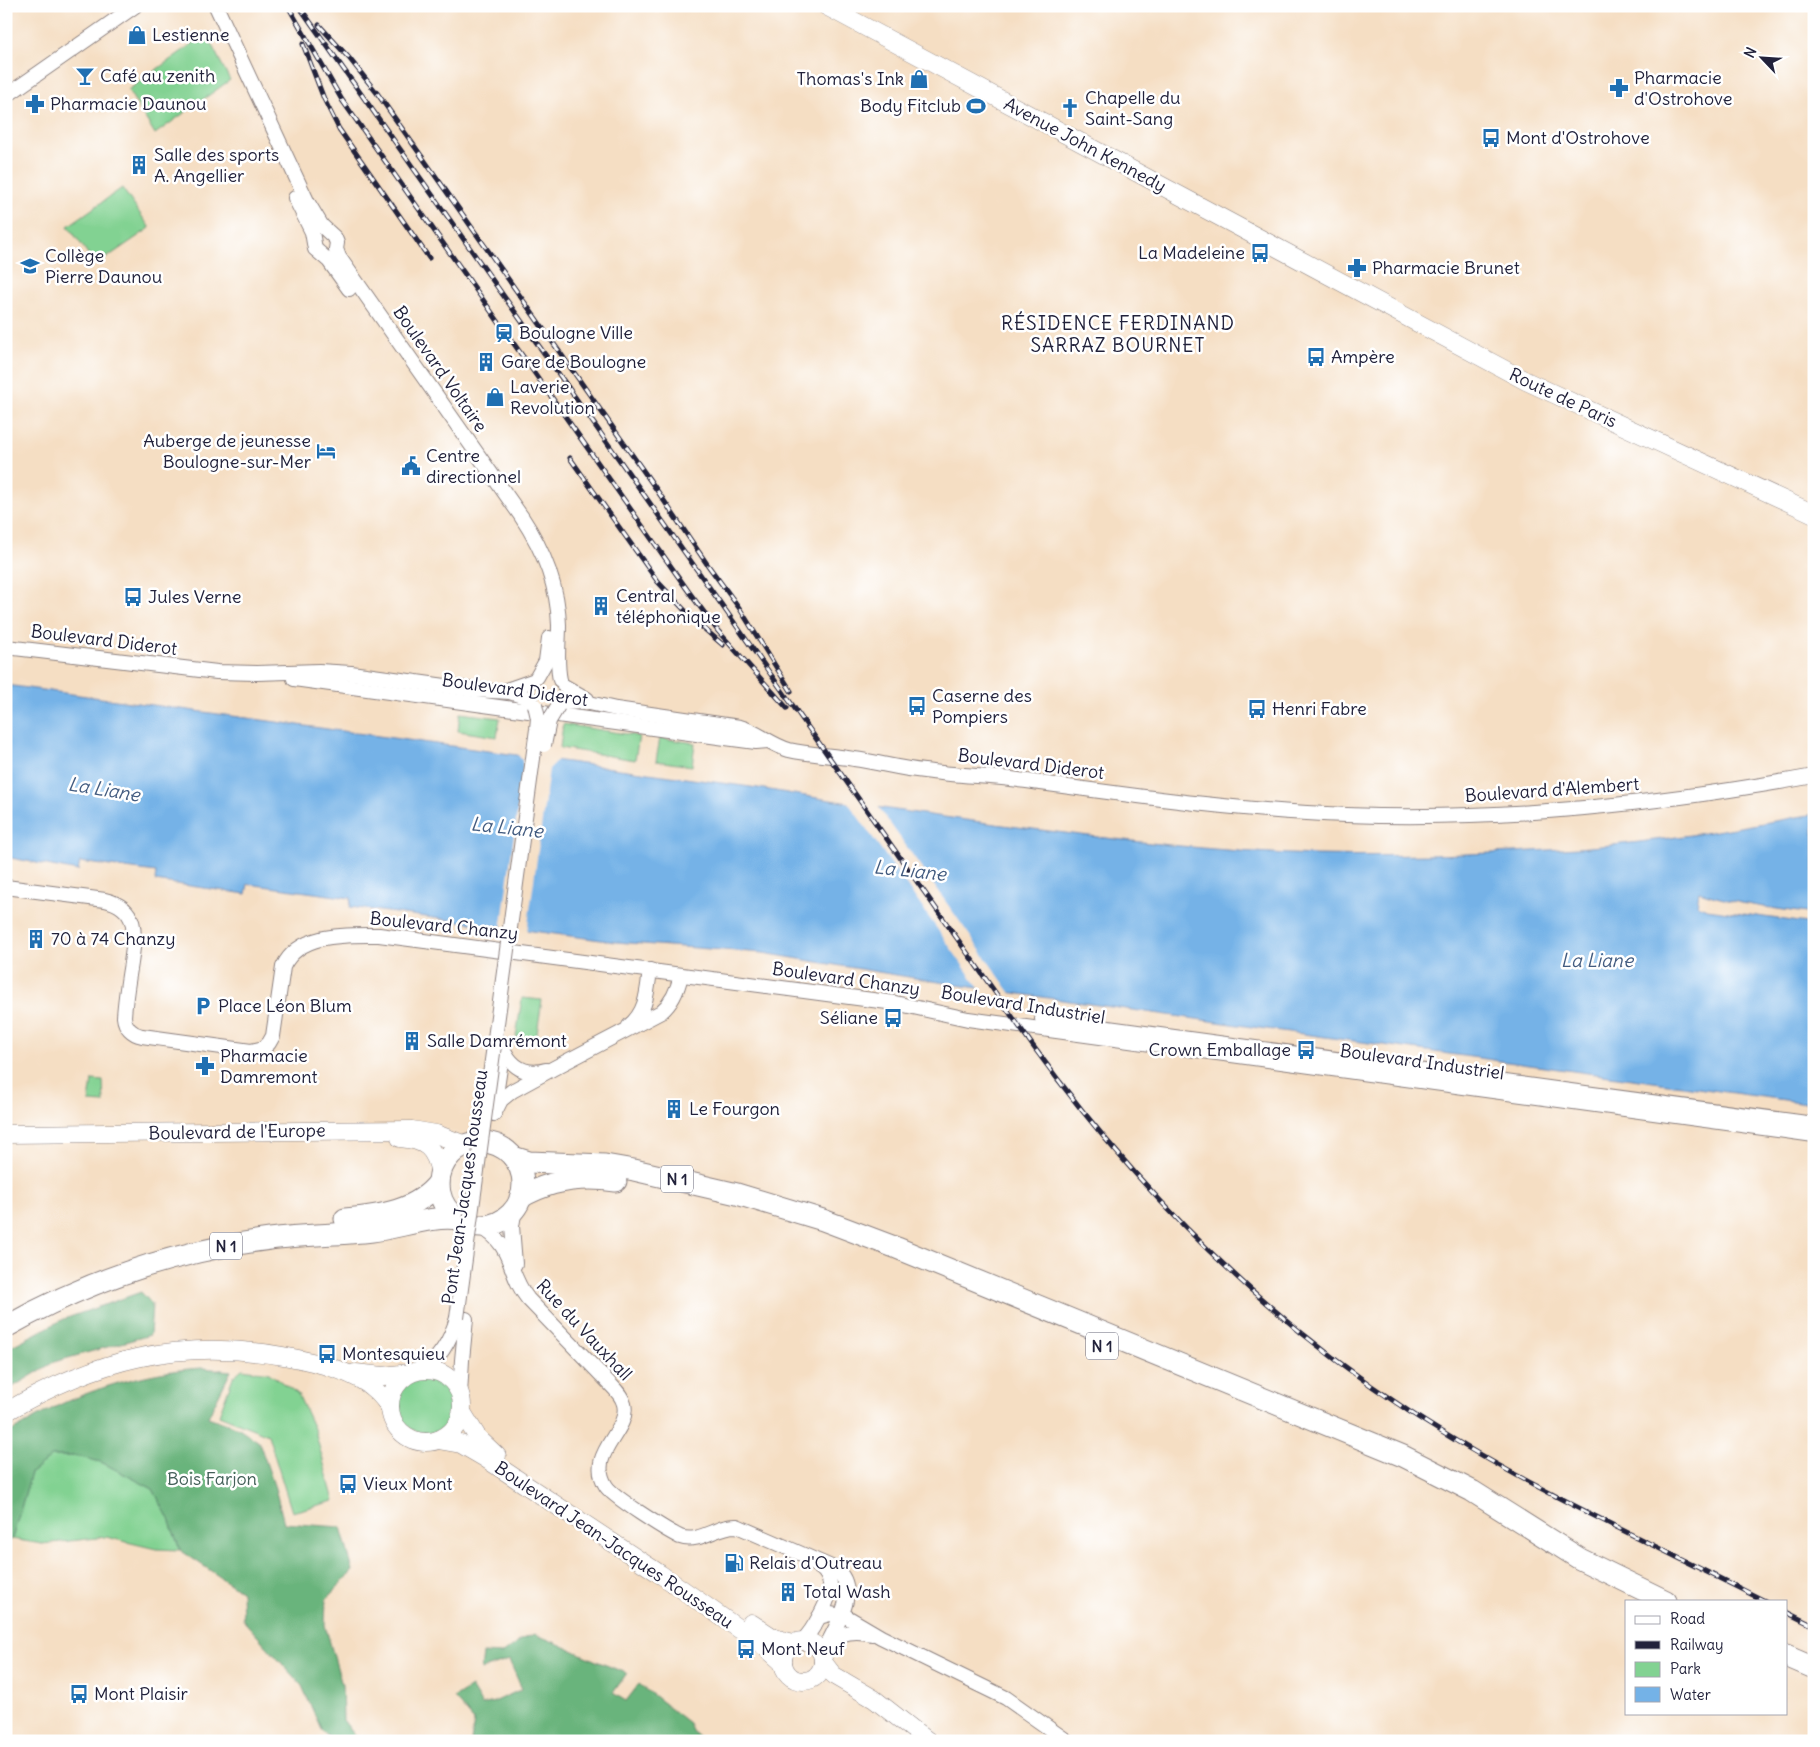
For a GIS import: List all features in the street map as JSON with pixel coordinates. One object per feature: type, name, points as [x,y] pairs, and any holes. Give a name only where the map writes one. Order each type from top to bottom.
[{"type":"highway","points":[[478,1142],[491,1143],[503,1148],[513,1157],[519,1167],[522,1178],[517,1203],[500,1221],[479,1226],[468,1224],[458,1219],[444,1203],[440,1194],[440,1178],[449,1156],[465,1145],[478,1142]]},
{"type":"highway","name":"N 1","points":[[513,1157],[529,1162],[619,1167],[690,1182],[766,1202],[867,1236],[1403,1456],[1472,1491],[1580,1559],[1664,1600]]},
{"type":"highway","name":"N 1","points":[[6,1312],[47,1291],[89,1273],[157,1249],[245,1229],[362,1218],[388,1213],[418,1202],[427,1196],[440,1178]]},
{"type":"highway","name":"N 1","points":[[517,1203],[539,1188],[568,1181],[612,1180],[744,1209],[841,1240],[1400,1468],[1463,1501],[1578,1574],[1633,1600]]},
{"type":"highway","name":"N 1","points":[[6,1327],[47,1305],[91,1286],[130,1271],[186,1255],[226,1246],[272,1239],[370,1232],[438,1218],[458,1219]]},
{"type":"highway","points":[[1788,1657],[1814,1668]]},
{"type":"highway","points":[[1788,1672],[1814,1682]]},
{"type":"main road","name":"Avenue John Kennedy","points":[[826,6],[1318,270]]},
{"type":"main road","name":"Route de Paris","points":[[1318,270],[1542,389],[1814,514]]},
{"type":"main road","name":"Boulevard de l'Europe","points":[[6,1134],[412,1130],[430,1132],[465,1145]]},
{"type":"main road","name":"Boulevard de l'Europe","points":[[6,1141],[400,1137],[418,1141],[427,1146],[436,1158],[440,1178]]},
{"type":"main road","points":[[6,1412],[44,1391],[77,1376],[120,1362],[163,1352],[239,1350],[289,1357],[338,1370],[378,1376],[435,1370],[454,1382],[460,1394],[462,1412],[458,1423],[454,1430],[438,1440],[421,1442],[405,1435],[394,1423],[390,1407],[374,1388],[338,1370]]},
{"type":"main road","points":[[390,1407],[394,1390],[402,1379],[416,1371]]},
{"type":"main road","name":"Boulevard Jean-Jacques Rousseau","points":[[462,1412],[478,1438],[495,1455],[765,1633],[777,1639],[798,1642]]},
{"type":"main road","name":"Boulevard Jean-Jacques Rousseau","points":[[438,1440],[460,1444],[485,1458],[656,1571],[765,1647],[782,1663]]},
{"type":"main road","points":[[909,1727],[830,1684],[809,1680],[799,1681],[790,1677],[782,1663],[785,1651],[798,1642],[815,1645],[824,1655],[832,1675],[874,1699],[928,1741]]},
{"type":"main road","points":[[809,1680],[819,1673],[824,1655]]},
{"type":"street","points":[[6,85],[119,6]]},
{"type":"street","points":[[6,96],[135,6]]},
{"type":"street","name":"Boulevard Voltaire","points":[[206,6],[314,240],[315,249],[323,255],[344,282],[511,516],[529,547],[543,582],[549,621],[547,658],[535,679]]},
{"type":"street","name":"Boulevard Voltaire","points":[[216,6],[298,184],[318,221],[327,232],[336,238],[336,248],[351,275],[521,516],[537,542],[548,569],[556,597],[559,623],[557,665],[562,683]]},
{"type":"street","points":[[314,240],[319,233],[327,232]]},
{"type":"street","points":[[323,255],[330,254],[336,248]]},
{"type":"street","name":"Boulevard Diderot","points":[[6,647],[184,668],[257,673],[733,740],[768,741]]},
{"type":"street","name":"Boulevard Diderot","points":[[257,673],[336,672],[481,691],[516,693],[533,702]]},
{"type":"street","points":[[550,674],[562,683],[564,695],[559,704],[546,710],[533,702],[529,688],[535,679],[550,674]]},
{"type":"street","name":"Boulevard Diderot","points":[[498,691],[518,687],[535,679]]},
{"type":"street","name":"Boulevard Diderot","points":[[562,683],[598,704]]},
{"type":"street","name":"Boulevard Diderot","points":[[559,704],[577,701],[616,709],[740,726],[768,741],[796,751],[923,771],[996,778],[1201,804],[1291,812]]},
{"type":"street","name":"Pont Jean-Jacques Rousseau","points":[[461,1318],[537,729],[538,718],[533,702]]},
{"type":"street","name":"Pont Jean-Jacques Rousseau","points":[[461,1318],[494,1114],[547,727],[559,704]]},
{"type":"street","name":"Boulevard d'Alembert","points":[[1291,812],[1415,816],[1540,812],[1682,798],[1814,776]]},
{"type":"street","name":"Boulevard Chanzy","points":[[6,887],[105,900],[120,905],[131,918],[134,934],[124,1017],[129,1029],[134,1034],[142,1036],[242,1050],[255,1051],[264,1048],[273,1036],[284,963],[299,947],[320,940],[364,935],[387,935],[930,1010]]},
{"type":"street","points":[[622,1031],[636,1019],[644,1008],[650,970]]},
{"type":"street","points":[[494,1114],[498,1104],[508,1094],[622,1031],[640,1024],[665,1008],[675,995],[681,975]]},
{"type":"street","name":"Boulevard Industriel","points":[[930,1010],[969,1010],[1814,1124]]},
{"type":"street","name":"Boulevard Industriel","points":[[930,1010],[968,1019],[1814,1134]]},
{"type":"street","points":[[502,1048],[510,1061],[522,1070],[536,1072],[554,1068]]},
{"type":"street","name":"Rue du Vauxhall","points":[[515,1275],[515,1252],[512,1230],[517,1203]]},
{"type":"street","name":"Rue du Vauxhall","points":[[479,1226],[493,1234],[502,1244],[520,1289],[528,1299],[611,1384],[622,1399],[625,1406],[623,1417],[602,1459],[601,1474],[608,1489],[659,1524],[684,1538],[696,1538],[728,1526],[738,1526],[833,1567],[840,1573],[847,1593],[842,1616],[824,1655]]},
{"type":"street","points":[[416,1371],[431,1363],[443,1350],[461,1318]]},
{"type":"street","points":[[460,1394],[462,1360],[461,1318]]},
{"type":"street","name":"Rue du Vauxhall","points":[[798,1642],[811,1631],[829,1593],[829,1581],[823,1570],[800,1554]]},
{"type":"street","points":[[818,1616],[830,1614],[842,1616],[862,1625],[1006,1698],[1067,1741]]},
{"type":"street","points":[[824,1655],[836,1638],[850,1632],[881,1636]]},
{"type":"green space","points":[[206,34],[230,80],[155,134],[128,90]]},
{"type":"green space","points":[[122,188],[150,228],[96,265],[68,226]]},
{"type":"green space","points":[[460,713],[500,718],[497,737],[458,731]]},
{"type":"green space","points":[[563,724],[639,736],[635,760],[560,748]]},
{"type":"green space","points":[[660,738],[695,743],[692,766],[656,761]]},
{"type":"green space","points":[[522,998],[542,1000],[536,1040],[516,1037]]},
{"type":"green space","points":[[92,1080],[103,1081],[104,1103],[89,1102]]},
{"type":"green space","points":[[141,1292],[152,1304],[150,1335],[54,1362],[6,1391],[6,1349],[64,1319]]},
{"type":"green space","name":"Bois Farjon","points":[[203,1368],[231,1371],[208,1417],[239,1428],[259,1442],[275,1488],[284,1523],[341,1527],[353,1571],[326,1599],[325,1625],[342,1685],[343,1720],[359,1741],[333,1741],[322,1731],[302,1686],[243,1620],[242,1592],[180,1550],[169,1519],[153,1489],[101,1462],[76,1456],[52,1456],[31,1473],[12,1539],[6,1542],[6,1434],[49,1410],[90,1392],[154,1374]]},
{"type":"green space","points":[[242,1369],[269,1373],[298,1394],[315,1431],[334,1501],[292,1512],[268,1435],[219,1415],[233,1377]]},
{"type":"green space","points":[[420,1377],[432,1377],[446,1385],[454,1399],[452,1416],[446,1425],[432,1433],[420,1433],[410,1428],[403,1421],[398,1411],[398,1399],[403,1389],[410,1382]]},
{"type":"green space","points":[[52,1456],[76,1456],[101,1462],[153,1489],[169,1519],[180,1550],[156,1549],[106,1537],[42,1544],[12,1539],[31,1473]]},
{"type":"green space","points":[[534,1634],[627,1673],[613,1693],[626,1701],[639,1684],[689,1723],[692,1731],[704,1741],[471,1741],[474,1721],[454,1698],[471,1687],[482,1705],[494,1702],[522,1689],[509,1660],[481,1670],[483,1653],[502,1654],[521,1640]]},
{"type":"water","name":"La Liane","points":[[6,685],[758,788],[861,805],[999,824],[1209,849],[1315,855],[1389,856],[1539,851],[1664,839],[1814,814],[1814,914],[1741,903],[1699,892],[1697,905],[1707,909],[1814,924],[1814,1104],[957,985],[763,953],[616,942],[350,907],[351,898],[248,884],[246,894],[155,881],[156,872],[80,862],[78,871],[6,857]]},
{"type":"pier","points":[[518,752],[557,758],[557,761],[549,769],[527,932],[501,930],[523,768]]},
{"type":"pier","points":[[847,801],[877,805],[1012,995],[981,991]]},
{"type":"railway","points":[[288,6],[342,100],[689,592],[718,631],[787,708]]},
{"type":"railway","points":[[299,6],[1033,1046],[1073,1099],[1159,1199],[1205,1246],[1303,1334],[1355,1374],[1410,1412],[1452,1439],[1540,1488],[1763,1600]]},
{"type":"railway","points":[[319,25],[377,93],[740,609],[791,691]]},
{"type":"railway","points":[[303,44],[324,99],[339,129],[429,258]]},
{"type":"railway","points":[[570,458],[658,582],[693,619],[723,645]]},
{"type":"railway","points":[[1788,1613],[1814,1626]]},
{"type":"place","name":"Lestienne","points":[[137,35]]},
{"type":"place","name":"Café au zenith","points":[[85,76]]},
{"type":"place","name":"Thomas's Ink","points":[[919,79]]},
{"type":"place","name":"Pharmacie d'Ostrohove","points":[[1619,88]]},
{"type":"place","name":"Pharmacie Daunou","points":[[35,104]]},
{"type":"place","name":"Body Fitclub","points":[[976,106]]},
{"type":"place","name":"Chapelle du Saint-Sang","points":[[1070,108]]},
{"type":"place","name":"Mont d'Ostrohove","points":[[1491,138]]},
{"type":"place","name":"Salle des sports A. Angellier","points":[[139,165]]},
{"type":"place","name":"La Madeleine","points":[[1260,253]]},
{"type":"place","name":"Collège Pierre Daunou","points":[[30,266]]},
{"type":"place","name":"Pharmacie Brunet","points":[[1357,268]]},
{"type":"place","name":"Boulogne Ville","points":[[504,333]]},
{"type":"place","name":"Ampère","points":[[1316,357]]},
{"type":"place","name":"Gare de Boulogne","points":[[486,362]]},
{"type":"place","name":"Laverie Revolution","points":[[495,397]]},
{"type":"place","name":"Auberge de jeunesse Boulogne-sur-Mer","points":[[326,451]]},
{"type":"place","name":"Centre directionnel","points":[[411,466]]},
{"type":"place","name":"Jules Verne","points":[[133,597]]},
{"type":"place","name":"Central téléphonique","points":[[601,606]]},
{"type":"place","name":"Caserne des Pompiers","points":[[917,706]]},
{"type":"place","name":"Henri Fabre","points":[[1257,709]]},
{"type":"place","name":"70 à 74 Chanzy","points":[[36,939]]},
{"type":"place","name":"Place Léon Blum","points":[[203,1006]]},
{"type":"place","name":"Séliane","points":[[893,1018]]},
{"type":"place","name":"Salle Damrémont","points":[[412,1041]]},
{"type":"place","name":"Crown Emballage","points":[[1306,1050]]},
{"type":"place","name":"Pharmacie Damremont","points":[[205,1066]]},
{"type":"place","name":"Le Fourgon","points":[[674,1109]]},
{"type":"place","name":"Montesquieu","points":[[327,1354]]},
{"type":"place","name":"Vieux Mont","points":[[348,1484]]},
{"type":"place","name":"Relais d'Outreau","points":[[734,1563]]},
{"type":"place","name":"Total Wash","points":[[788,1592]]},
{"type":"place","name":"Mont Neuf","points":[[746,1649]]},
{"type":"place","name":"Mont Plaisir","points":[[79,1694]]},
{"type":"district","name":"RÉSIDENCE FERDINAND SARRAZ BOURNET","points":[[1118,334]]}]
